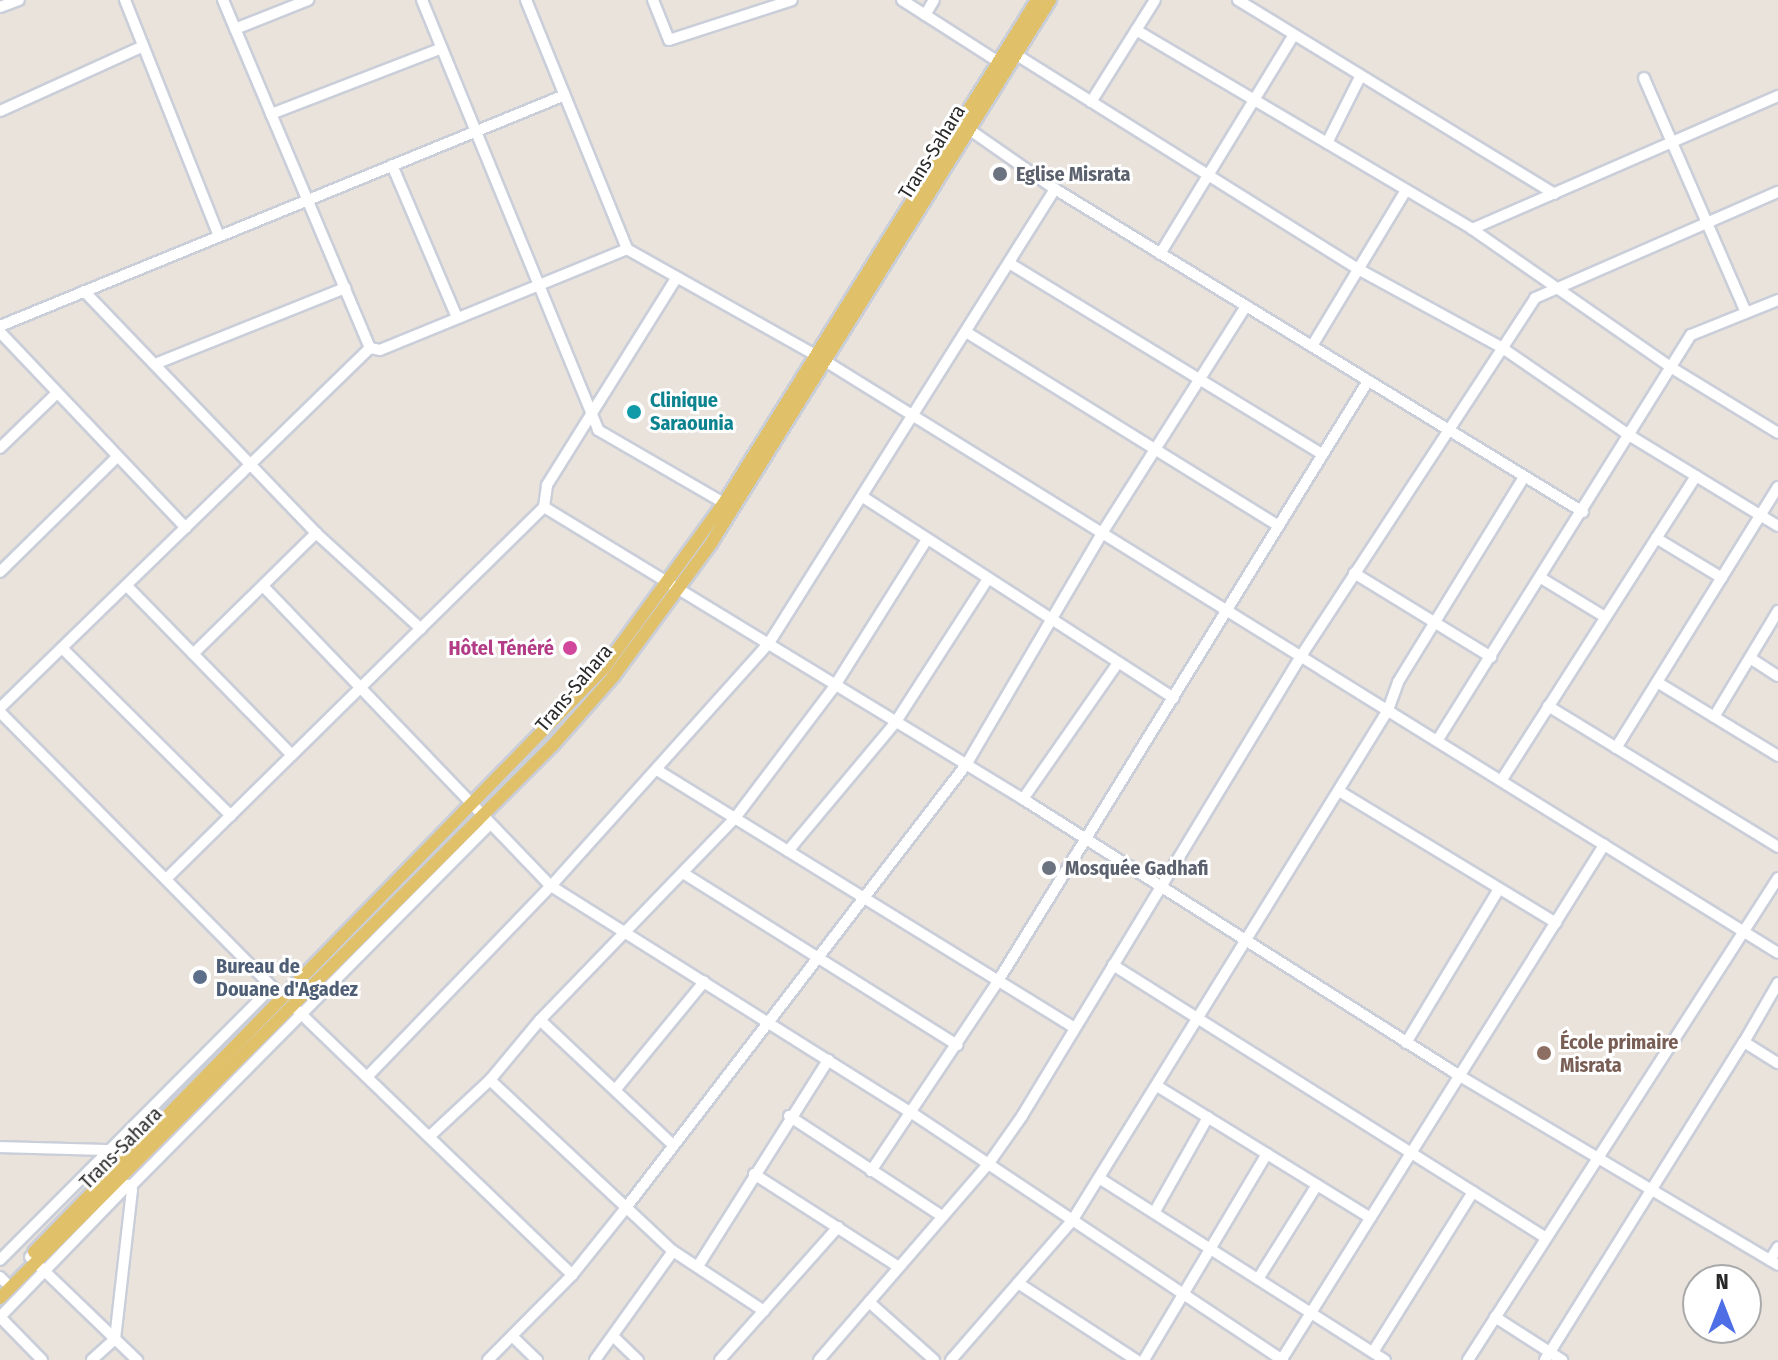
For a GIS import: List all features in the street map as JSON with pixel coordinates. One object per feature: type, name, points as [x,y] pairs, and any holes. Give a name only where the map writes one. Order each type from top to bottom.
[{"type":"main road","name":"Trans-Sahara","points":[[1012,52],[1037,0]]},
{"type":"main road","name":"Trans-Sahara","points":[[2,1282],[33,1260],[482,816],[674,585],[822,358],[1003,65],[1050,0]]},
{"type":"main road","name":"Trans-Sahara","points":[[940,166],[970,130],[1003,65]]},
{"type":"main road","name":"Trans-Sahara","points":[[674,585],[724,503],[741,485]]},
{"type":"main road","name":"Trans-Sahara","points":[[0,1298],[61,1224],[292,1006]]},
{"type":"street","points":[[0,7],[19,0]]},
{"type":"street","points":[[125,0],[219,236]]},
{"type":"street","points":[[223,0],[370,348]]},
{"type":"street","points":[[235,29],[308,0]]},
{"type":"street","points":[[423,0],[598,430],[724,503]]},
{"type":"street","points":[[526,0],[627,249],[822,358],[1778,953]]},
{"type":"street","points":[[653,0],[669,40],[792,0]]},
{"type":"street","points":[[902,0],[1003,65]]},
{"type":"street","points":[[925,15],[934,0]]},
{"type":"street","points":[[1091,102],[1155,0]]},
{"type":"street","points":[[1238,0],[1554,194]]},
{"type":"street","points":[[1136,30],[1472,229],[1554,289],[1672,368],[1778,433]]},
{"type":"street","points":[[1160,254],[1293,36]]},
{"type":"street","points":[[0,111],[143,46]]},
{"type":"street","points":[[271,114],[442,48]]},
{"type":"street","points":[[1012,52],[1358,269],[1501,347],[1632,437],[1778,526]]},
{"type":"street","points":[[1327,143],[1360,77]]},
{"type":"street","points":[[1644,78],[1746,313]]},
{"type":"street","points":[[0,326],[565,95]]},
{"type":"street","points":[[1472,229],[1778,96]]},
{"type":"street","points":[[970,130],[1055,189],[1583,512]]},
{"type":"street","points":[[392,165],[456,315]]},
{"type":"street","points":[[367,1077],[551,886],[769,643],[1055,189]]},
{"type":"street","points":[[1312,346],[1406,190]]},
{"type":"street","points":[[819,1360],[989,1163],[1301,656],[1446,429],[1535,298],[1778,192]]},
{"type":"street","points":[[370,348],[380,350],[456,315],[627,249]]},
{"type":"street","points":[[1009,263],[1322,454]]},
{"type":"street","points":[[166,879],[544,507],[547,485],[677,277]]},
{"type":"street","points":[[155,364],[345,288]]},
{"type":"street","points":[[84,291],[316,533],[421,629]]},
{"type":"street","points":[[1437,741],[1632,437],[1691,335],[1778,300]]},
{"type":"street","points":[[488,1360],[572,1275],[770,1023],[966,765],[1102,533],[1246,306]]},
{"type":"street","points":[[0,332],[186,528]]},
{"type":"street","points":[[966,332],[1279,526]]},
{"type":"street","points":[[370,348],[0,710],[272,987],[431,1135],[572,1275]]},
{"type":"street","points":[[871,1171],[998,981],[1368,381]]},
{"type":"street","points":[[0,448],[57,393]]},
{"type":"street","points":[[0,572],[117,457]]},
{"type":"street","points":[[1501,781],[1696,476]]},
{"type":"street","points":[[951,1360],[1072,1221],[1339,791],[1388,710],[1433,622],[1524,477]]},
{"type":"street","points":[[1616,748],[1778,487]]},
{"type":"street","points":[[863,497],[926,541],[1174,698]]},
{"type":"street","points":[[544,507],[769,643],[834,687],[1023,799],[1246,944],[1650,1190],[1774,1263],[1778,1247]]},
{"type":"street","points":[[193,654],[316,533]]},
{"type":"street","points":[[1656,538],[1722,578]]},
{"type":"street","points":[[431,1135],[490,1080],[540,1020],[735,818],[834,687],[926,541]]},
{"type":"street","points":[[1354,573],[1491,657]]},
{"type":"street","points":[[1541,578],[1605,617]]},
{"type":"street","points":[[788,851],[895,723],[987,580]]},
{"type":"street","points":[[127,586],[292,755]]},
{"type":"street","points":[[263,586],[551,886],[912,1113],[1283,1360],[1604,845]]},
{"type":"street","points":[[1714,717],[1778,611]]},
{"type":"street","points":[[62,648],[231,816]]},
{"type":"street","points":[[1750,658],[1778,676]]},
{"type":"street","points":[[1023,799],[1118,663]]},
{"type":"street","points":[[1657,682],[1778,756]]},
{"type":"street","points":[[1548,706],[1778,847]]},
{"type":"street","points":[[657,770],[1074,1028]]},
{"type":"street","points":[[1339,791],[1556,923]]},
{"type":"street","points":[[42,1360],[0,1317],[113,1198],[131,1186],[292,1006],[482,816]]},
{"type":"street","points":[[683,873],[816,960],[957,1045]]},
{"type":"street","points":[[1468,1360],[1740,930],[1778,878]]},
{"type":"street","points":[[1406,1043],[1499,889]]},
{"type":"street","points":[[1113,965],[1546,1238]]},
{"type":"street","points":[[616,1089],[704,982]]},
{"type":"street","points":[[1547,1356],[1778,983]]},
{"type":"street","points":[[0,1260],[272,987]]},
{"type":"street","points":[[540,1020],[673,1145]]},
{"type":"street","points":[[1744,1042],[1778,1063]]},
{"type":"street","points":[[698,1266],[789,1116],[828,1060]]},
{"type":"street","points":[[490,1080],[673,1251],[764,1311]]},
{"type":"street","points":[[1157,1086],[1371,1218]]},
{"type":"street","points":[[789,1116],[942,1216]]},
{"type":"street","points":[[1154,1213],[1208,1117]]},
{"type":"street","points":[[0,1147],[110,1150]]},
{"type":"street","points":[[1144,1360],[1267,1154]]},
{"type":"street","points":[[754,1174],[899,1267]]},
{"type":"street","points":[[1099,1178],[1385,1360]]},
{"type":"street","points":[[1258,1279],[1317,1185]]},
{"type":"street","points":[[92,1360],[115,1339],[131,1186]]},
{"type":"street","points":[[1373,1352],[1473,1192]]},
{"type":"street","points":[[48,1212],[61,1224]]},
{"type":"street","points":[[720,1360],[838,1227]]},
{"type":"street","points":[[595,1360],[615,1338],[673,1251]]},
{"type":"street","points":[[33,1260],[137,1360]]},
{"type":"street","points":[[1018,1283],[1136,1360]]},
{"type":"street","points":[[869,1302],[934,1360]]},
{"type":"street","points":[[1495,1317],[1547,1356],[1562,1360]]},
{"type":"street","points":[[512,1336],[537,1360]]},
{"type":"street","points":[[615,1338],[638,1360]]},
{"type":"place","name":"Eglise Misrata","points":[[1000,174]]},
{"type":"place","name":"Clinique Saraounia","points":[[634,412]]},
{"type":"place","name":"Hôtel Ténéré","points":[[570,648]]},
{"type":"place","name":"Mosquée Gadhafi","points":[[1049,868]]},
{"type":"place","name":"Bureau de Douane d'Agadez","points":[[200,977]]},
{"type":"place","name":"École primaire Misrata","points":[[1544,1053]]}]
